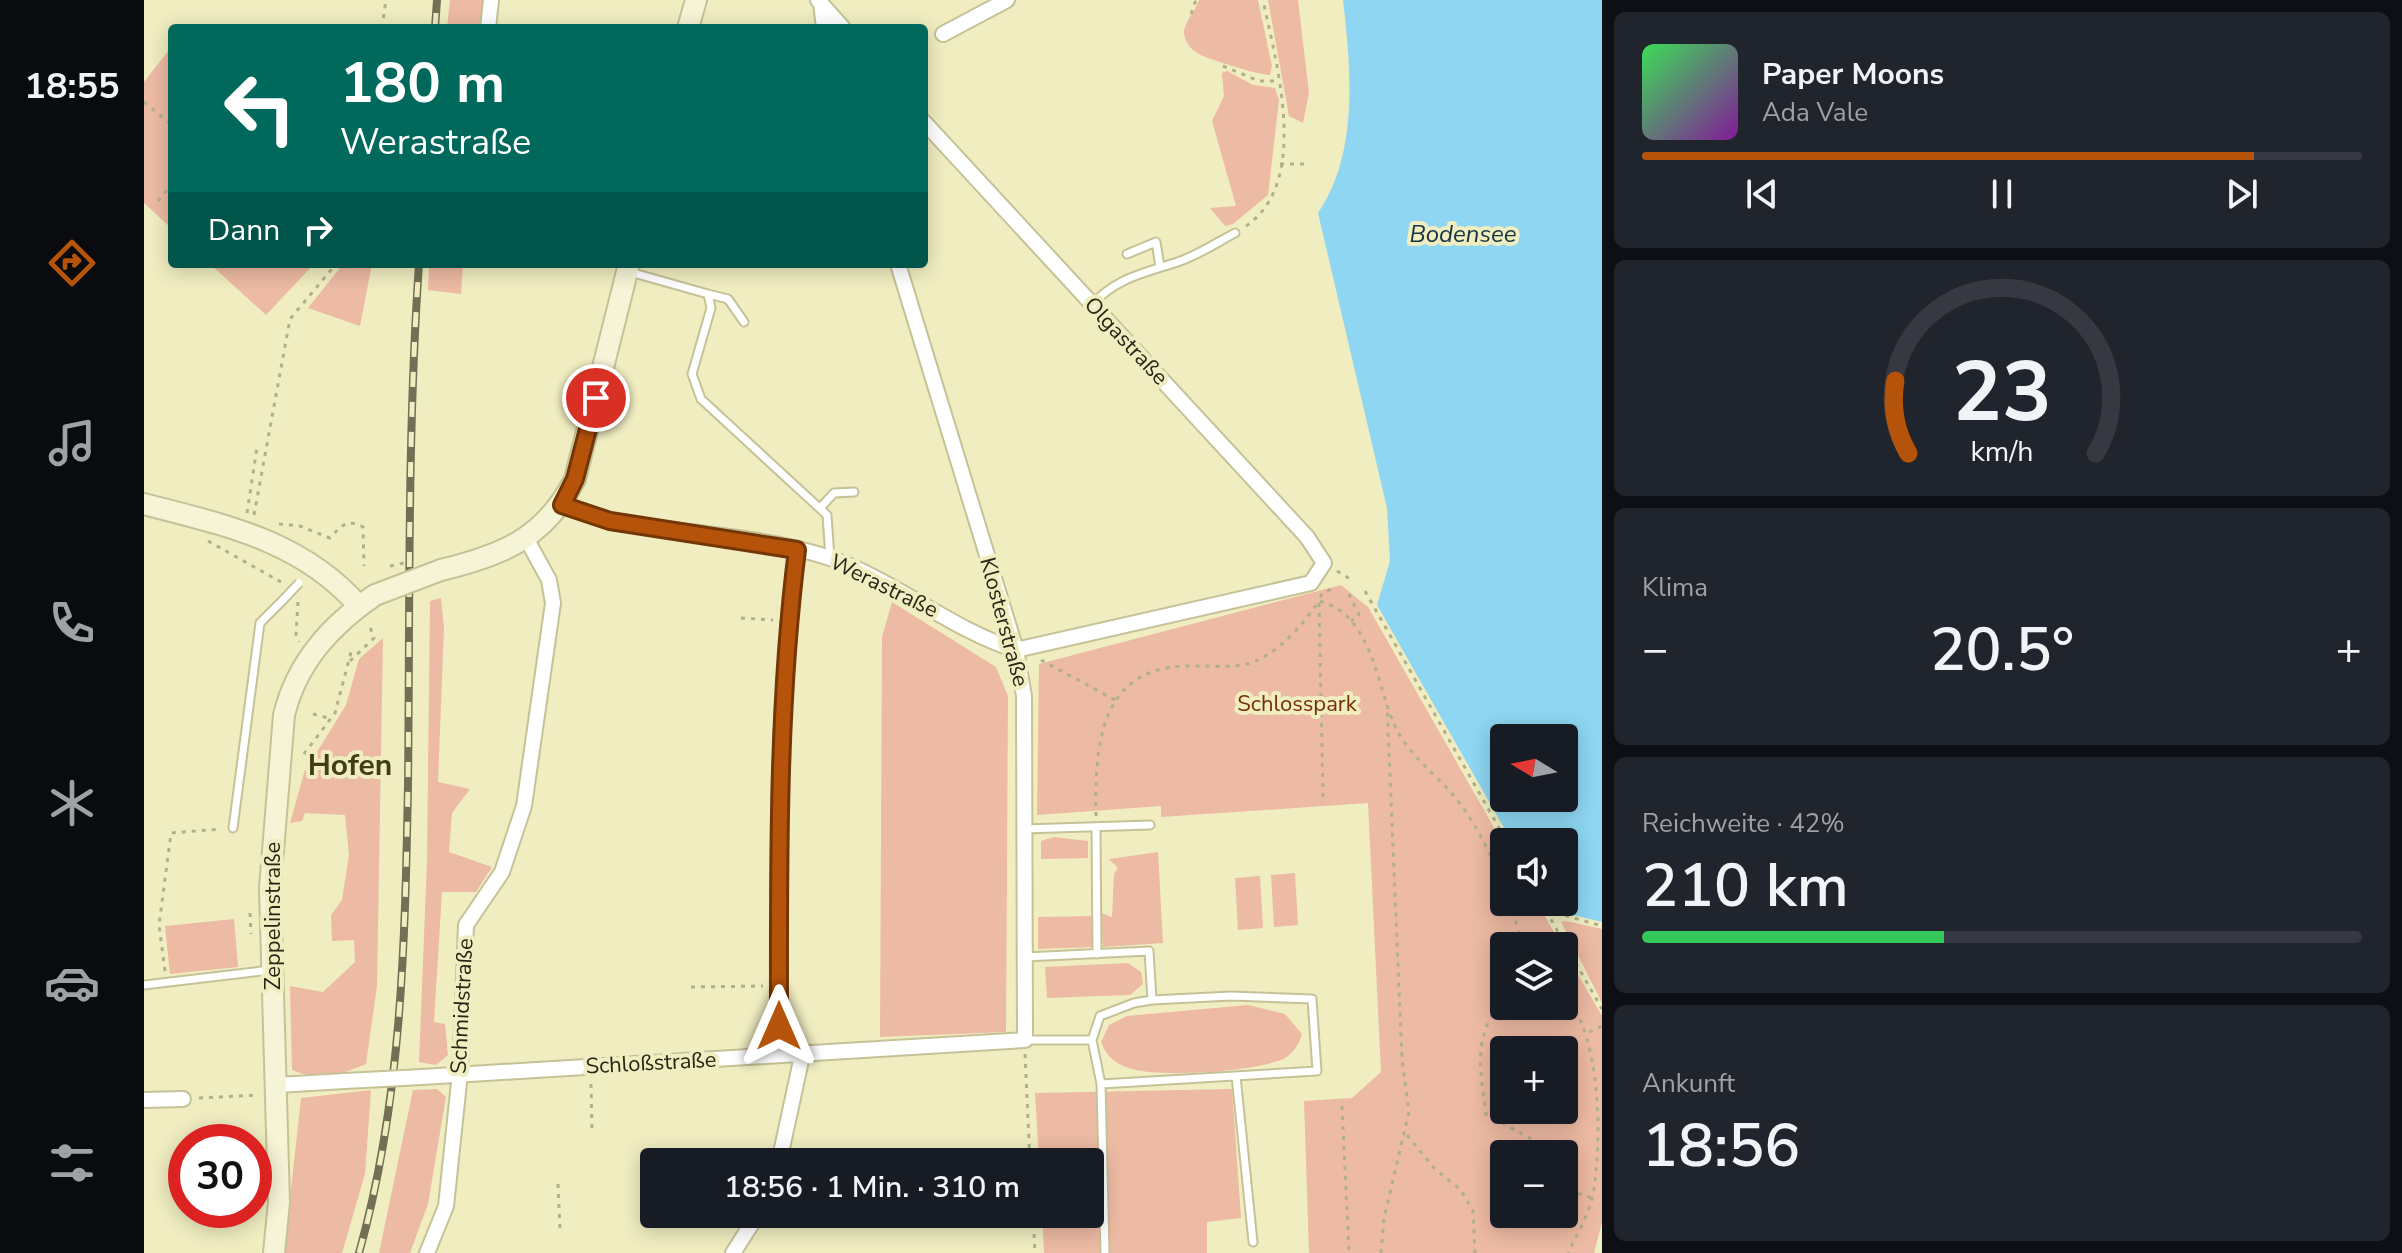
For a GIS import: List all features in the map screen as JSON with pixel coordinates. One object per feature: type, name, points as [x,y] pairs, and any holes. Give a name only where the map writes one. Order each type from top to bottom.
[{"type":"main road","points":[[689,24],[696,0]]},
{"type":"main road","points":[[144,504],[251,532],[310,563],[367,600],[441,570],[502,551],[526,538],[562,505],[575,479],[609,320],[628,268]]},
{"type":"main road","name":"Zeppelinstraße","points":[[274,1253],[279,1202],[270,1090],[272,847],[284,715],[290,690],[315,649],[367,600]]},
{"type":"street","points":[[488,24],[491,0]]},
{"type":"street","points":[[943,34],[989,5],[1007,0]]},
{"type":"street","points":[[820,1],[823,24]]},
{"type":"street","points":[[820,1],[840,24]]},
{"type":"street","name":"Olgastraße","points":[[928,126],[1307,537],[1324,563],[1311,583],[1023,652]]},
{"type":"street","name":"Klosterstraße","points":[[899,268],[1023,652],[1025,1040]]},
{"type":"street","name":"Werastraße","points":[[562,505],[610,521],[797,550],[830,558],[879,580],[994,643],[1023,652]]},
{"type":"street","name":"Schmidstraße","points":[[427,1253],[446,1206],[460,1073],[466,925],[502,872],[524,806],[553,603],[549,580],[526,538]]},
{"type":"street","points":[[779,1055],[778,829],[788,622],[797,550]]},
{"type":"street","name":"Schloßstraße","points":[[270,1090],[460,1073],[802,1056],[1025,1040]]},
{"type":"street","points":[[782,1148],[802,1056]]},
{"type":"street","points":[[144,1100],[183,1099]]},
{"type":"street","points":[[733,1253],[749,1228]]},
{"type":"lane","points":[[1092,305],[1103,292],[1132,275],[1186,259],[1235,233]]},
{"type":"lane","points":[[1127,254],[1156,242],[1160,267]]},
{"type":"lane","points":[[628,268],[728,299],[744,322]]},
{"type":"lane","points":[[708,294],[711,308],[692,374],[701,399],[827,515],[830,558]]},
{"type":"lane","points":[[820,508],[834,493],[854,492]]},
{"type":"lane","points":[[233,828],[260,623],[299,583],[310,563]]},
{"type":"lane","points":[[1024,829],[1150,825]]},
{"type":"lane","points":[[1096,827],[1097,954]]},
{"type":"lane","points":[[1025,957],[1149,951],[1152,1000]]},
{"type":"lane","points":[[144,985],[272,970]]},
{"type":"lane","points":[[1101,1084],[1317,1071],[1312,999],[1231,996],[1152,1000],[1134,1003],[1100,1016],[1092,1040],[1101,1084],[1105,1253]]},
{"type":"lane","points":[[1025,1040],[1092,1040]]},
{"type":"lane","points":[[1236,1076],[1253,1242]]},
{"type":"path","points":[[383,24],[386,0]]},
{"type":"path","points":[[1191,14],[1196,0]]},
{"type":"path","points":[[1235,233],[1262,215],[1273,195],[1280,164],[1285,111],[1263,0]]},
{"type":"path","points":[[1223,66],[1259,81],[1280,81]]},
{"type":"path","points":[[144,102],[168,122]]},
{"type":"path","points":[[1280,164],[1307,164]]},
{"type":"path","points":[[158,201],[168,189]]},
{"type":"path","points":[[254,515],[290,319],[333,268]]},
{"type":"path","points":[[247,513],[257,447]]},
{"type":"path","points":[[279,524],[300,526],[330,538],[345,523],[354,522],[363,527],[364,566]]},
{"type":"path","points":[[203,535],[211,545],[264,570],[286,586]]},
{"type":"path","points":[[1365,591],[1499,828]]},
{"type":"path","points":[[296,593],[299,606],[296,635]]},
{"type":"path","points":[[1349,594],[1359,615],[1351,621]]},
{"type":"path","points":[[1319,601],[1332,604],[1351,621],[1376,666],[1395,727],[1420,765],[1455,796],[1490,855]]},
{"type":"path","points":[[1096,827],[1095,769],[1102,730],[1115,700],[1138,677],[1165,666],[1257,661],[1303,624],[1319,601]]},
{"type":"path","points":[[1319,601],[1323,797]]},
{"type":"path","points":[[741,618],[788,622]]},
{"type":"path","points":[[350,661],[374,638],[370,627]]},
{"type":"path","points":[[304,754],[332,719],[351,652]]},
{"type":"path","points":[[1023,652],[1115,700]]},
{"type":"path","points":[[1381,1253],[1384,1218],[1409,1112],[1402,1059],[1387,701]]},
{"type":"path","points":[[313,714],[332,719]]},
{"type":"path","points":[[166,983],[159,925],[171,833],[233,828]]},
{"type":"path","points":[[1549,916],[1602,1009]]},
{"type":"path","points":[[1567,916],[1602,926]]},
{"type":"path","points":[[691,987],[779,986]]},
{"type":"path","points":[[1568,1253],[1592,1198],[1601,1112],[1589,1032],[1578,1011]]},
{"type":"path","points":[[1490,1014],[1479,1056],[1486,1114],[1533,1140]]},
{"type":"path","points":[[1589,1032],[1602,1026]]},
{"type":"path","points":[[1025,1040],[1029,1148]]},
{"type":"path","points":[[590,1066],[592,1132]]},
{"type":"path","points":[[183,1099],[270,1090]]},
{"type":"path","points":[[1342,1106],[1349,1253]]},
{"type":"path","points":[[1406,1133],[1434,1168],[1461,1190],[1473,1211],[1475,1253]]},
{"type":"path","points":[[558,1184],[560,1229]]},
{"type":"path","points":[[1578,1193],[1592,1198]]},
{"type":"path","points":[[1034,1228],[1035,1253]]},
{"type":"green space","points":[[450,0],[484,0],[482,24],[447,24]]},
{"type":"green space","points":[[1199,0],[1258,0],[1272,66],[1270,75],[1212,60],[1191,48],[1184,30]]},
{"type":"green space","points":[[1268,0],[1298,0],[1309,93],[1303,123],[1289,116]]},
{"type":"green space","points":[[168,51],[168,225],[144,203],[144,82]]},
{"type":"green space","points":[[1227,71],[1253,85],[1275,88],[1279,100],[1268,195],[1233,224],[1225,226],[1210,208],[1236,206],[1212,121],[1224,96],[1222,73]]},
{"type":"green space","points":[[214,268],[310,268],[266,315]]},
{"type":"green space","points":[[340,268],[371,268],[360,326],[308,308]]},
{"type":"green space","points":[[429,268],[463,268],[461,294],[428,290]]},
{"type":"green space","name":"Schlosspark","points":[[1341,585],[1368,607],[1494,828],[1490,828],[1490,916],[1545,916],[1554,932],[1490,932],[1490,1020],[1578,1020],[1578,974],[1602,1016],[1602,1222],[1594,1253],[1309,1253],[1304,1101],[1352,1098],[1381,1072],[1368,803],[1161,817],[1161,806],[1037,815],[1039,664]]},
{"type":"green space","points":[[441,598],[444,628],[438,782],[470,789],[452,813],[449,852],[492,867],[476,892],[442,892],[434,1022],[445,1024],[448,1055],[436,1065],[419,1062],[427,861],[430,601]]},
{"type":"green space","points":[[892,602],[996,667],[1008,696],[1006,1032],[880,1037],[882,637]]},
{"type":"green space","points":[[383,638],[377,986],[366,1064],[338,1074],[312,1076],[292,1070],[290,986],[323,992],[355,962],[354,940],[332,941],[331,915],[342,900],[349,855],[345,815],[305,813],[302,821],[290,823],[304,773],[346,705],[359,659]]},
{"type":"green space","points":[[1054,837],[1088,841],[1088,858],[1041,859],[1041,841]]},
{"type":"green space","points":[[1158,852],[1163,943],[1103,947],[1101,913],[1112,917],[1114,874],[1118,868],[1109,859]]},
{"type":"green space","points":[[1295,873],[1298,925],[1274,927],[1271,875]]},
{"type":"green space","points":[[1260,876],[1263,928],[1238,930],[1235,878]]},
{"type":"green space","points":[[1094,916],[1093,947],[1038,949],[1038,917]]},
{"type":"green space","points":[[234,919],[238,967],[170,974],[165,926]]},
{"type":"green space","points":[[1561,922],[1602,929],[1602,1003],[1578,956],[1578,932],[1566,932]]},
{"type":"green space","points":[[1128,963],[1141,972],[1143,984],[1130,995],[1047,998],[1045,967]]},
{"type":"green space","points":[[1248,1005],[1285,1014],[1302,1034],[1296,1048],[1288,1056],[1253,1067],[1158,1073],[1121,1065],[1110,1058],[1101,1042],[1109,1025],[1127,1016]]},
{"type":"green space","points":[[437,1089],[446,1097],[428,1204],[410,1253],[379,1253],[413,1090]]},
{"type":"green space","points":[[1232,1089],[1241,1218],[1207,1222],[1207,1253],[1044,1253],[1043,1228],[1104,1228],[1104,1148],[1038,1148],[1035,1093]]},
{"type":"green space","points":[[371,1090],[365,1174],[342,1253],[284,1253],[301,1098]]},
{"type":"water","name":"Bodensee","points":[[1343,0],[1602,0],[1602,922],[1577,916],[1578,828],[1504,828],[1495,812],[1578,812],[1578,724],[1490,724],[1490,803],[1377,605],[1390,561],[1387,508],[1318,213],[1340,164],[1349,110]]},
{"type":"railway","points":[[435,24],[437,0]]},
{"type":"railway","points":[[359,1253],[373,1196],[393,1079],[403,962],[411,459],[419,268]]},
{"type":"district","name":"Hofen","points":[[350,765]]},
{"type":"route","points":[[596,398],[575,479],[562,505],[610,521],[797,550],[788,622],[781,740],[779,1026]]}]
